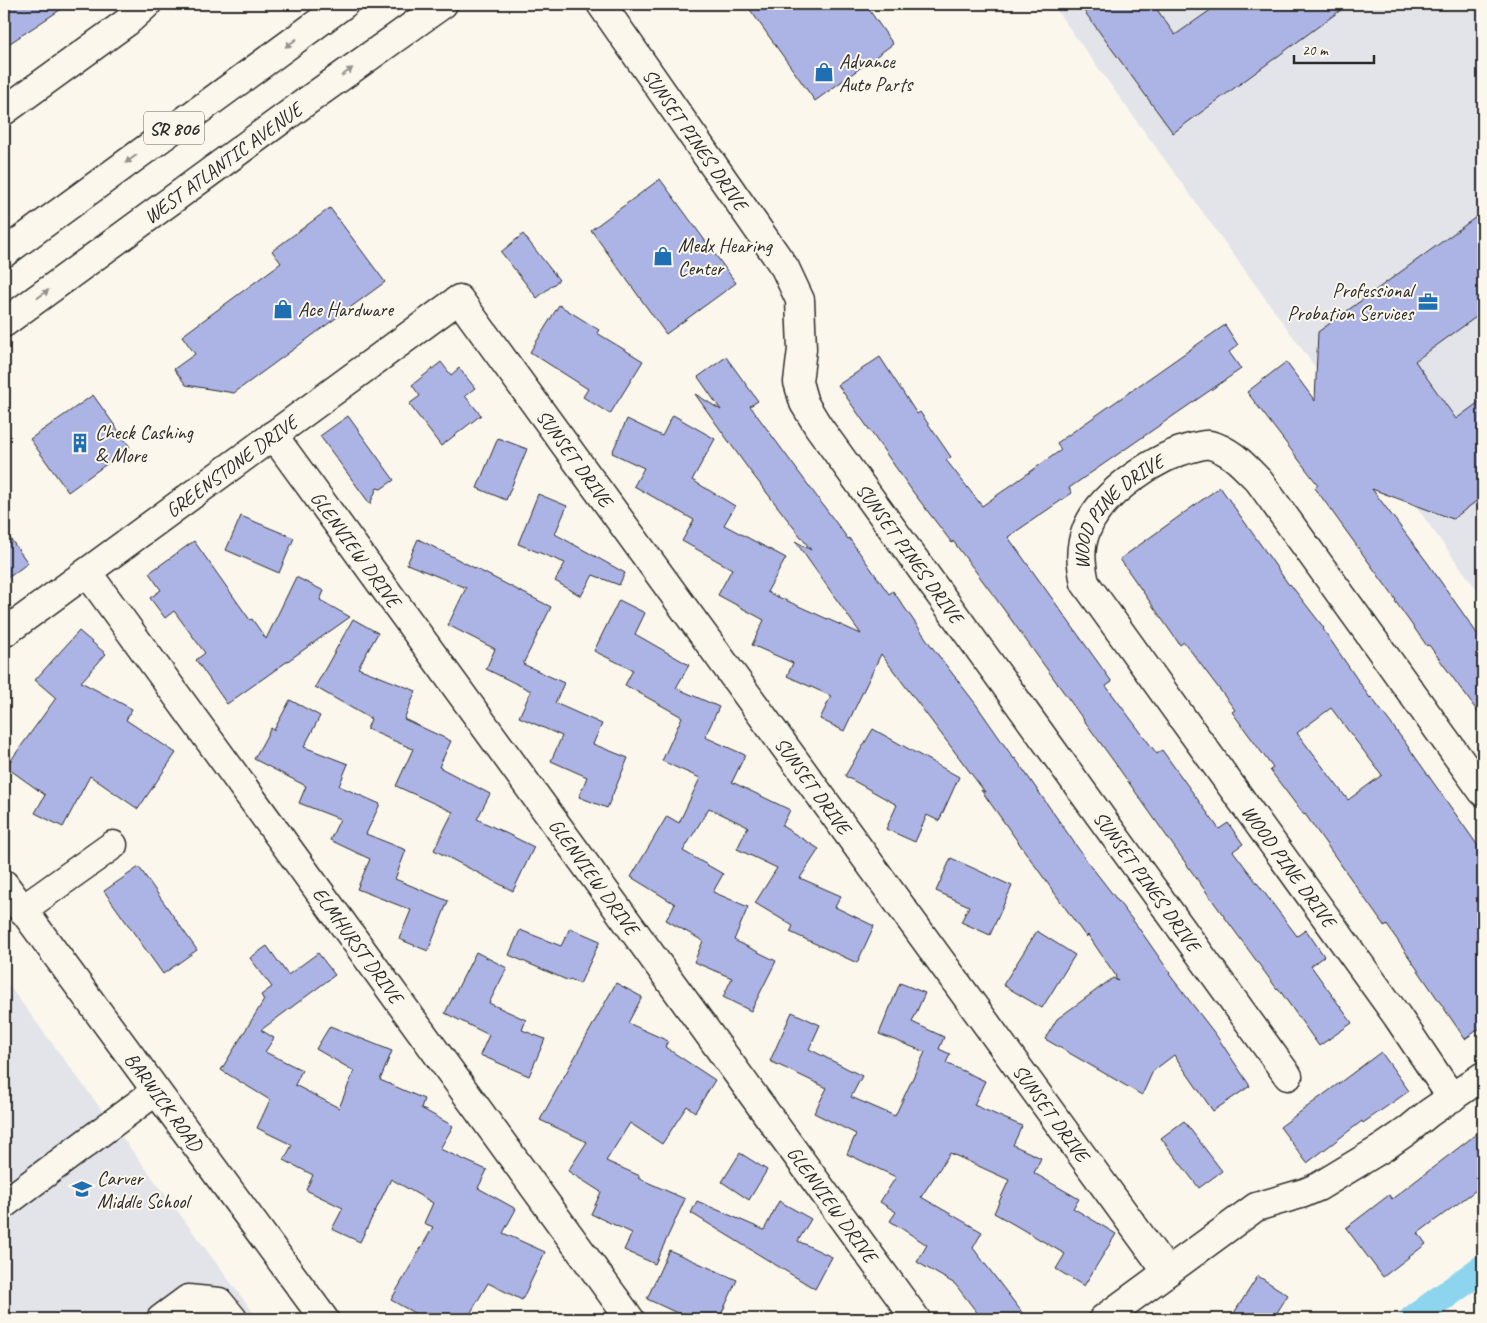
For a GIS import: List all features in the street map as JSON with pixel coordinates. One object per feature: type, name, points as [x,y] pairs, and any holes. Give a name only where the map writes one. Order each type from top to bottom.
[{"type":"street","points":[[4,111],[127,22],[147,4]]},
{"type":"street","name":"WEST ATLANTIC AVENUE","points":[[4,323],[443,4]]},
{"type":"street","name":"SUNSET PINES DRIVE","points":[[601,4],[785,268],[800,300],[802,349],[798,382],[804,403],[818,426],[1288,1076]]},
{"type":"street","name":"SR 806","points":[[4,253],[328,8]]},
{"type":"street","name":"GREENSTONE DRIVE","points":[[4,633],[459,299]]},
{"type":"street","name":"SUNSET DRIVE","points":[[459,299],[1167,1272]]},
{"type":"street","name":"GLENVIEW DRIVE","points":[[273,435],[916,1319]]},
{"type":"street","name":"WOOD PINE DRIVE","points":[[1452,1098],[1385,1000],[1085,583],[1081,565],[1081,546],[1086,529],[1096,513],[1122,485],[1154,462],[1171,454],[1209,445],[1231,454],[1259,481],[1483,792]]},
{"type":"street","name":"ELMHURST DRIVE","points":[[86,572],[630,1319]]},
{"type":"street","points":[[22,910],[113,845]]},
{"type":"street","name":"BARWICK ROAD","points":[[4,884],[324,1319]]},
{"type":"street","points":[[1102,1319],[1256,1207],[1318,1188],[1384,1147],[1483,1076]]},
{"type":"street","points":[[9,1192],[156,1092]]},
{"type":"street","points":[[161,1319],[188,1299],[220,1302],[233,1319]]},
{"type":"shaded area","points":[[1052,4],[1483,4],[1483,598],[1436,534]]},
{"type":"shaded area","name":"Carver Middle School","points":[[4,979],[63,1058],[258,1319],[4,1319]]},
{"type":"building","points":[[4,4],[69,4],[4,47]]},
{"type":"building","name":"Advance Auto Parts","points":[[746,4],[865,4],[893,44],[815,101]]},
{"type":"building","points":[[1079,4],[1153,4],[1175,35],[1219,4],[1349,4],[1173,133]]},
{"type":"building","name":"Medx Hearing Center","points":[[660,179],[736,283],[666,334],[591,230]]},
{"type":"building","name":"Ace Hardware","points":[[330,208],[385,282],[234,393],[186,385],[174,369],[195,354],[182,336],[281,263],[272,251]]},
{"type":"building","points":[[1483,212],[1483,312],[1415,361],[1456,419],[1483,399],[1483,496],[1453,519],[1372,489],[1427,562],[1483,642],[1483,719],[1429,645],[1427,646],[1315,488],[1318,485],[1247,392],[1286,362],[1315,401],[1318,332]]},
{"type":"building","points":[[523,234],[559,280],[537,298],[501,252]]},
{"type":"building","points":[[559,305],[599,330],[597,333],[643,361],[610,414],[583,397],[588,389],[530,352]]},
{"type":"building","points":[[1225,325],[1238,345],[1229,352],[1241,369],[1069,488],[1072,493],[1008,537],[1112,682],[1106,686],[1157,754],[1162,750],[1219,829],[1228,823],[1243,844],[1233,851],[1297,936],[1306,930],[1324,956],[1311,966],[1352,1023],[1319,1046],[994,596],[913,492],[838,385],[880,357],[917,414],[920,412],[951,457],[946,460],[982,506],[1061,450],[1057,443]]},
{"type":"building","points":[[726,357],[758,401],[750,406],[889,594],[893,591],[932,647],[1015,758],[1087,861],[1138,927],[1169,974],[1216,1035],[1250,1086],[1213,1111],[1174,1055],[1153,1071],[1142,1095],[1045,1039],[1057,1019],[1113,978],[1118,981],[1088,935],[1086,937],[981,790],[985,792],[881,654],[844,731],[820,719],[831,696],[787,676],[793,663],[752,645],[764,620],[718,595],[732,569],[682,541],[694,520],[634,486],[644,468],[612,453],[627,419],[662,436],[673,415],[715,439],[692,480],[735,506],[724,525],[786,558],[767,592],[861,634],[795,541],[811,550],[747,467],[695,394],[721,410],[698,377]]},
{"type":"building","points":[[441,362],[451,375],[459,368],[475,388],[465,396],[481,415],[441,446],[409,404],[420,396],[412,385]]},
{"type":"building","name":"Check Cashing & More","points":[[93,395],[130,447],[68,492],[30,439]]},
{"type":"building","points":[[348,416],[394,480],[381,489],[377,488],[370,504],[320,436]]},
{"type":"building","points":[[498,438],[527,449],[506,500],[477,488]]},
{"type":"building","points":[[1220,487],[1289,585],[1324,628],[1370,698],[1404,741],[1483,853],[1483,1026],[1465,1039],[1387,925],[1385,927],[1305,814],[1270,770],[1273,768],[1232,712],[1235,710],[1184,642],[1180,645],[1120,559]],"holes":[[[1331,708],[1382,775],[1348,800],[1297,733]]]},
{"type":"building","points":[[538,494],[567,506],[555,534],[625,573],[619,585],[593,575],[581,596],[555,581],[565,563],[518,544]]},
{"type":"building","points":[[241,516],[294,538],[279,573],[226,550]]},
{"type":"building","points":[[4,530],[28,563],[4,581]]},
{"type":"building","points":[[418,539],[551,607],[523,664],[564,683],[555,703],[602,724],[593,744],[628,758],[607,808],[579,797],[587,777],[551,761],[562,736],[519,717],[531,691],[486,669],[495,649],[448,625],[466,588],[407,564]]},
{"type":"building","points":[[194,541],[250,620],[252,619],[266,639],[296,577],[324,591],[320,600],[350,617],[227,704],[196,660],[205,653],[174,611],[165,618],[150,598],[161,590],[149,573]]},
{"type":"building","points":[[619,600],[645,613],[635,634],[689,665],[676,688],[719,707],[705,737],[745,755],[732,782],[790,810],[782,826],[819,849],[800,878],[841,896],[835,907],[874,926],[857,963],[790,932],[793,926],[755,903],[777,868],[737,849],[748,827],[709,808],[683,851],[723,874],[713,892],[748,907],[734,940],[776,961],[751,1011],[723,997],[732,978],[694,962],[703,941],[666,920],[675,904],[631,877],[667,816],[679,823],[700,778],[662,761],[682,717],[625,685],[633,670],[594,651]]},
{"type":"building","points":[[353,619],[378,633],[358,668],[416,691],[404,719],[451,741],[439,767],[490,794],[477,819],[534,847],[513,891],[434,850],[453,812],[396,786],[413,749],[367,729],[371,719],[315,687]]},
{"type":"building","points":[[79,631],[106,654],[81,682],[132,709],[126,720],[176,753],[138,809],[90,776],[63,827],[35,813],[45,795],[6,767],[56,698],[35,680]]},
{"type":"building","points":[[290,700],[320,716],[304,747],[348,764],[339,786],[380,804],[366,834],[406,850],[395,879],[448,901],[428,951],[399,939],[411,910],[357,889],[370,859],[330,840],[340,819],[299,803],[306,786],[254,759],[271,728],[274,730]]},
{"type":"building","points":[[873,729],[959,777],[939,821],[927,815],[915,842],[886,829],[897,805],[845,776]]},
{"type":"building","points":[[951,858],[1012,886],[990,935],[961,922],[969,906],[936,891]]},
{"type":"building","points":[[139,867],[197,950],[163,974],[104,891]]},
{"type":"building","points":[[570,928],[600,941],[580,984],[509,955],[520,930],[561,946]]},
{"type":"building","points":[[1037,931],[1075,955],[1042,1008],[1003,985]]},
{"type":"building","points":[[267,946],[288,975],[318,953],[335,975],[261,1030],[274,1038],[265,1052],[302,1070],[295,1085],[339,1108],[354,1071],[316,1049],[330,1026],[392,1051],[380,1080],[424,1099],[421,1108],[453,1126],[440,1149],[487,1170],[478,1188],[516,1209],[503,1233],[545,1252],[522,1300],[488,1283],[467,1319],[425,1319],[391,1300],[433,1227],[424,1223],[433,1203],[391,1179],[360,1242],[332,1229],[343,1208],[306,1190],[313,1175],[284,1160],[292,1145],[257,1128],[270,1100],[221,1070],[264,1000],[261,995],[272,987],[250,958]]},
{"type":"building","points":[[476,952],[507,968],[489,1003],[526,1020],[522,1030],[545,1039],[529,1076],[480,1055],[489,1035],[445,1013]]},
{"type":"building","points":[[616,983],[642,997],[628,1023],[668,1041],[665,1047],[715,1080],[695,1112],[687,1106],[662,1144],[630,1123],[606,1161],[685,1199],[655,1264],[624,1250],[632,1233],[591,1214],[601,1192],[568,1171],[587,1142],[540,1120]]},
{"type":"building","points":[[900,983],[925,993],[912,1022],[944,1037],[939,1049],[950,1054],[946,1063],[985,1081],[974,1105],[1022,1126],[1013,1145],[1041,1158],[1034,1173],[1079,1199],[1073,1208],[1116,1234],[1084,1286],[1056,1269],[1065,1254],[994,1213],[1009,1180],[950,1153],[921,1197],[982,1232],[973,1248],[1027,1319],[982,1319],[955,1284],[917,1262],[927,1245],[890,1221],[896,1212],[880,1202],[896,1177],[847,1154],[856,1134],[814,1113],[827,1088],[770,1061],[792,1012],[820,1025],[809,1049],[862,1076],[851,1097],[895,1116],[925,1052],[879,1034]]},
{"type":"building","points":[[1381,1052],[1409,1091],[1363,1123],[1362,1121],[1307,1163],[1280,1127]]},
{"type":"building","points":[[1184,1121],[1222,1171],[1199,1188],[1161,1138]]},
{"type":"building","points":[[1483,1129],[1483,1185],[1418,1233],[1426,1244],[1383,1277],[1346,1228],[1389,1195],[1392,1199]]},
{"type":"building","points":[[740,1153],[767,1170],[749,1200],[722,1182]]},
{"type":"building","points":[[697,1201],[764,1230],[779,1201],[811,1219],[798,1241],[832,1257],[815,1289],[691,1213]]},
{"type":"building","points":[[669,1250],[737,1280],[719,1319],[690,1319],[647,1299]]},
{"type":"building","points":[[1258,1276],[1288,1295],[1273,1319],[1230,1319]]},
{"type":"waterway","points":[[1413,1319],[1483,1268]]},
{"type":"place","name":"Advance Auto Parts","points":[[824,72]]},
{"type":"place","name":"Medx Hearing Center","points":[[663,256]]},
{"type":"place","name":"Professional Probation Services","points":[[1428,302]]},
{"type":"place","name":"Ace Hardware","points":[[283,309]]},
{"type":"place","name":"Check Cashing & More","points":[[80,443]]},
{"type":"place","name":"Carver Middle School","points":[[82,1189]]}]
